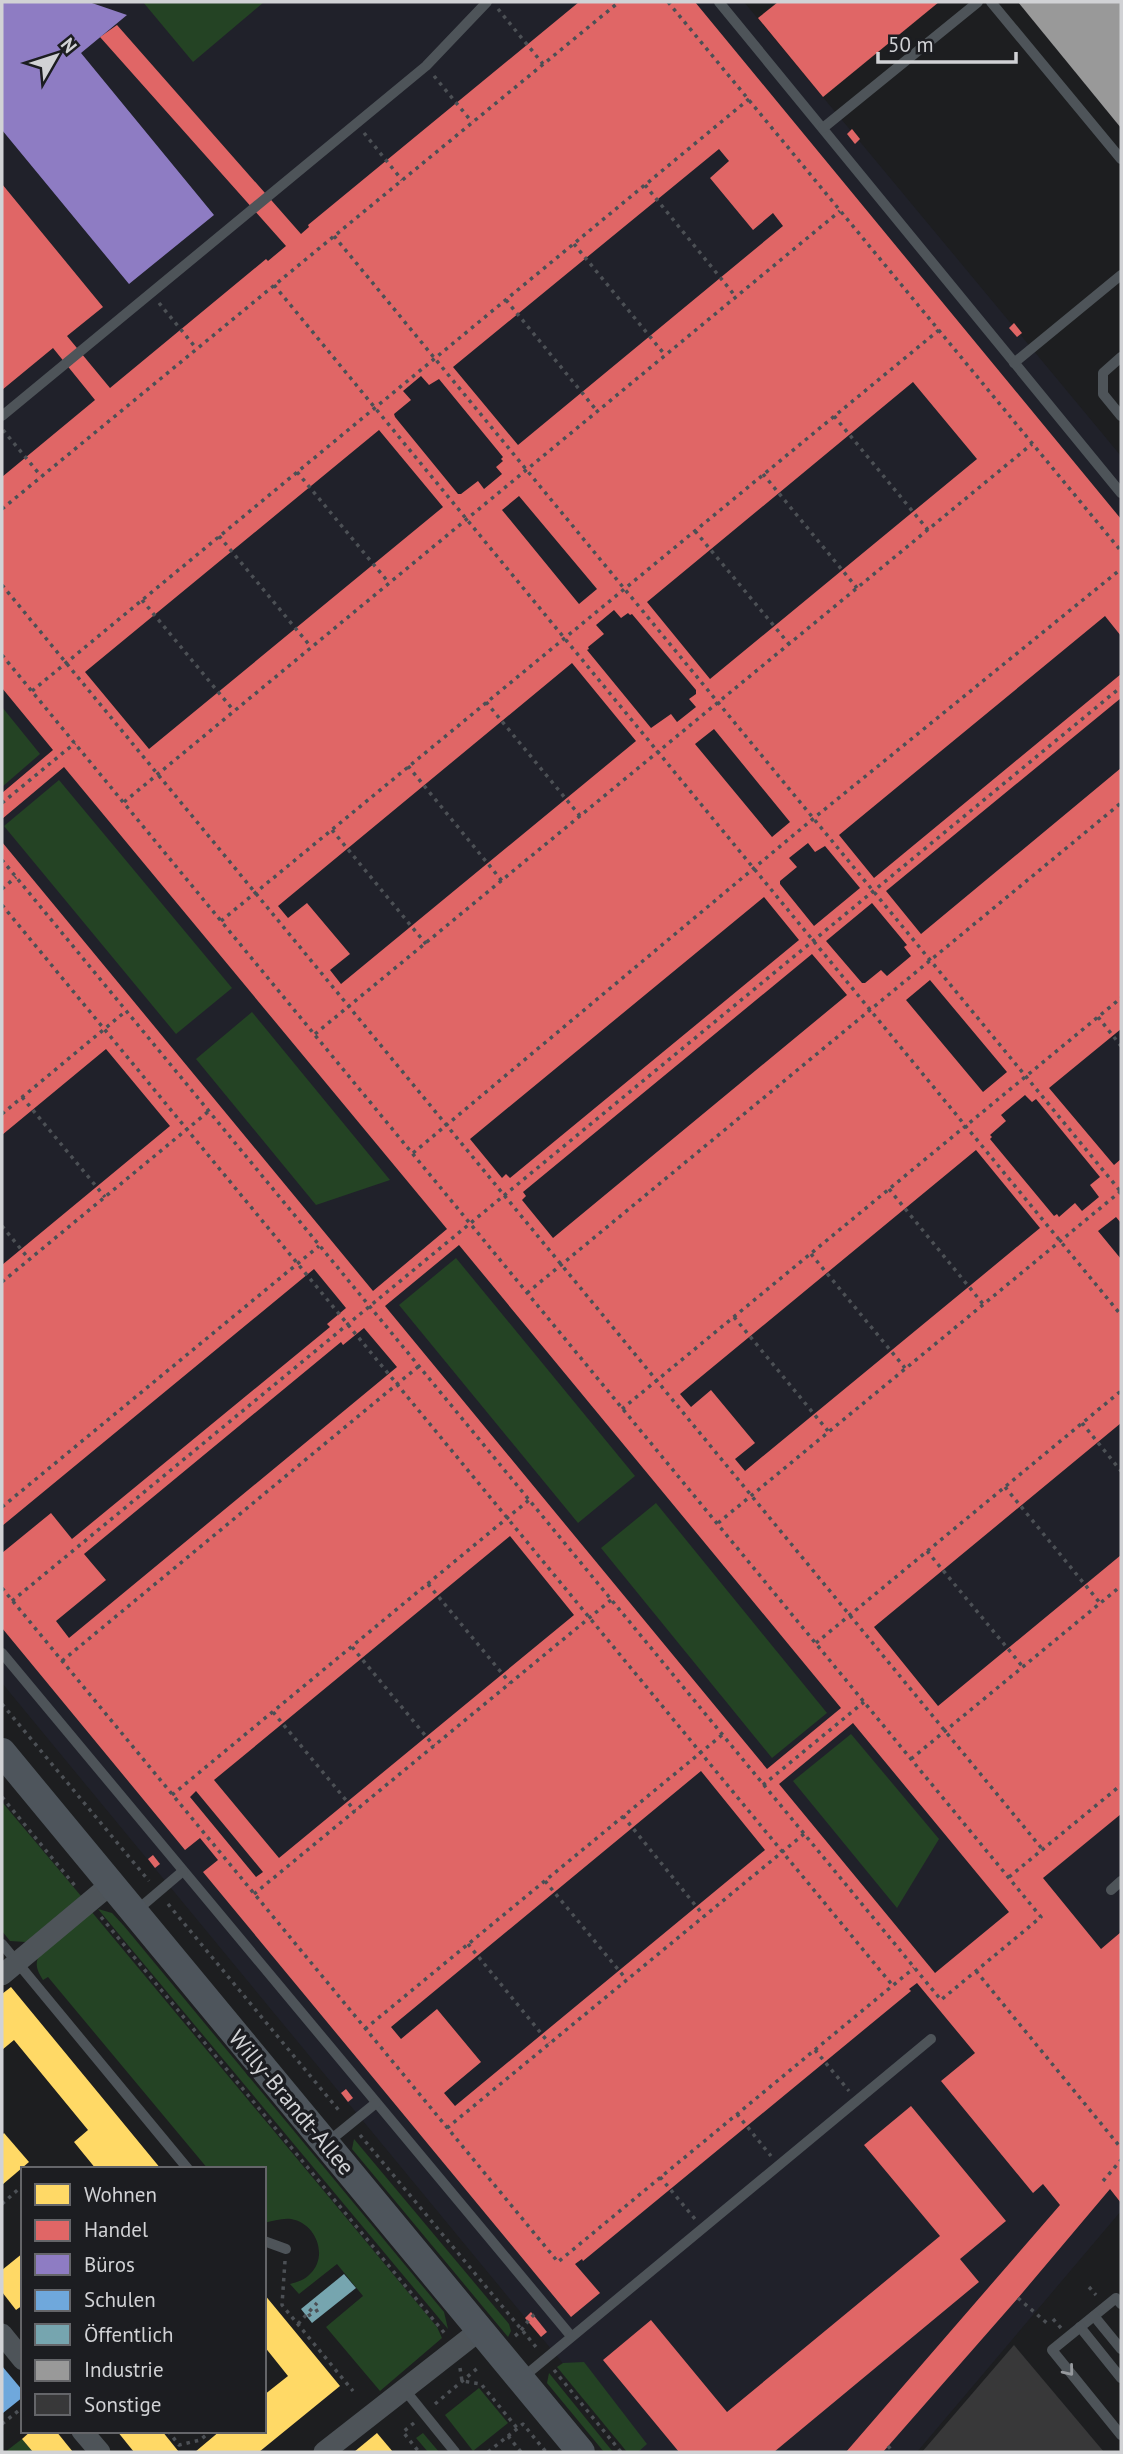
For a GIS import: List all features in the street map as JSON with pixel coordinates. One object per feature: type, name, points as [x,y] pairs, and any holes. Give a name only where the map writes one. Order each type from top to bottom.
[{"type":"main road","name":"Willy-Brandt-Allee","points":[[2,1752],[582,2452]]},
{"type":"street","points":[[9,1968],[111,1884]]},
{"type":"street","points":[[2,2334],[21,2358]]},
{"type":"street","points":[[324,2452],[453,2351],[489,2340]]},
{"type":"street","points":[[84,2433],[100,2452]]},
{"type":"lane","points":[[2,416],[426,66],[490,2]]},
{"type":"lane","points":[[720,2],[1121,493]]},
{"type":"lane","points":[[823,128],[978,2]]},
{"type":"lane","points":[[990,2],[1121,159]]},
{"type":"lane","points":[[1014,363],[1121,275]]},
{"type":"lane","points":[[1121,358],[1103,373],[1103,394],[1121,416]]},
{"type":"lane","points":[[2,1653],[571,2336]]},
{"type":"lane","points":[[134,1913],[183,1871]]},
{"type":"lane","points":[[1111,1890],[1121,1881]]},
{"type":"lane","points":[[2,1944],[9,1968],[186,2167]]},
{"type":"lane","points":[[521,2379],[931,2039]]},
{"type":"lane","points":[[326,2144],[376,2103]]},
{"type":"lane","points":[[266,2242],[286,2249]]},
{"type":"lane","points":[[1121,2304],[1116,2298],[1052,2350],[1121,2435]]},
{"type":"lane","points":[[1094,2316],[1121,2350]]},
{"type":"lane","points":[[1080,2327],[1121,2378]]},
{"type":"lane","points":[[404,2389],[455,2452]]},
{"type":"path","points":[[490,2],[543,64]]},
{"type":"path","points":[[2,509],[619,2]]},
{"type":"path","points":[[668,2],[1121,551]]},
{"type":"path","points":[[426,66],[472,122]]},
{"type":"path","points":[[32,691],[749,99]]},
{"type":"path","points":[[356,124],[402,180]]},
{"type":"path","points":[[645,186],[736,297]]},
{"type":"path","points":[[123,802],[841,211]]},
{"type":"path","points":[[334,236],[1121,1191],[717,1524]]},
{"type":"path","points":[[574,244],[666,355]]},
{"type":"path","points":[[274,285],[1121,1315]]},
{"type":"path","points":[[151,293],[197,349]]},
{"type":"path","points":[[506,300],[597,411]]},
{"type":"path","points":[[221,921],[939,330]]},
{"type":"path","points":[[834,416],[928,530]]},
{"type":"path","points":[[2,428],[41,476]]},
{"type":"path","points":[[315,1035],[1032,444]]},
{"type":"path","points":[[297,472],[389,583]]},
{"type":"path","points":[[763,474],[857,589]]},
{"type":"path","points":[[695,530],[789,644]]},
{"type":"path","points":[[219,536],[311,647]]},
{"type":"path","points":[[412,1154],[814,818],[1121,569]]},
{"type":"path","points":[[2,585],[1043,1850]]},
{"type":"path","points":[[142,600],[234,711]]},
{"type":"path","points":[[2,655],[1041,1917],[941,2000],[2,860]]},
{"type":"path","points":[[12,1601],[1121,687]]},
{"type":"path","points":[[486,702],[580,816]]},
{"type":"path","points":[[2,803],[75,743]]},
{"type":"path","points":[[408,766],[502,881]]},
{"type":"path","points":[[527,1293],[1121,803]]},
{"type":"path","points":[[332,830],[426,944]]},
{"type":"path","points":[[2,889],[16,877]]},
{"type":"path","points":[[2,905],[892,1986]]},
{"type":"path","points":[[622,1409],[1121,998]]},
{"type":"path","points":[[2,1114],[126,1011]]},
{"type":"path","points":[[1098,1017],[1121,1046]]},
{"type":"path","points":[[22,1097],[105,1197]]},
{"type":"path","points":[[2,1282],[209,1111]]},
{"type":"path","points":[[889,1189],[984,1304]]},
{"type":"path","points":[[2,1226],[29,1259]]},
{"type":"path","points":[[2,1507],[320,1246]]},
{"type":"path","points":[[811,1254],[905,1369]]},
{"type":"path","points":[[734,1317],[829,1432]]},
{"type":"path","points":[[62,1661],[419,1366]]},
{"type":"path","points":[[816,1643],[1121,1391]]},
{"type":"path","points":[[1082,1423],[1121,1471]]},
{"type":"path","points":[[1005,1487],[1100,1603]]},
{"type":"path","points":[[172,1795],[529,1500]]},
{"type":"path","points":[[927,1551],[1023,1667]]},
{"type":"path","points":[[428,1584],[510,1683]]},
{"type":"path","points":[[911,1759],[1121,1586]]},
{"type":"path","points":[[2,1588],[558,2262],[914,1968]]},
{"type":"path","points":[[254,1894],[611,1600]]},
{"type":"path","points":[[352,1647],[434,1746]]},
{"type":"path","points":[[763,1785],[864,1702]]},
{"type":"path","points":[[2,1704],[621,2452]]},
{"type":"path","points":[[273,1712],[355,1811]]},
{"type":"path","points":[[365,2029],[722,1735]]},
{"type":"path","points":[[1009,1878],[1121,1785]]},
{"type":"path","points":[[2,1797],[445,2331],[462,2381]]},
{"type":"path","points":[[623,1816],[704,1916]]},
{"type":"path","points":[[447,2128],[804,1834]]},
{"type":"path","points":[[545,1881],[626,1980]]},
{"type":"path","points":[[468,1944],[550,2043]]},
{"type":"path","points":[[976,1971],[1121,2148]]},
{"type":"path","points":[[815,2050],[857,2100]]},
{"type":"path","points":[[737,2114],[779,2164]]},
{"type":"path","points":[[1103,2181],[1121,2160]]},
{"type":"path","points":[[660,2177],[702,2228]]},
{"type":"path","points":[[2,2204],[21,2187]]},
{"type":"path","points":[[286,2249],[282,2305],[353,2391]]},
{"type":"path","points":[[1018,2298],[1048,2324]]},
{"type":"path","points":[[306,2317],[317,2303]]},
{"type":"path","points":[[298,2324],[321,2308]]},
{"type":"path","points":[[419,2452],[403,2432],[462,2381],[489,2340],[522,2330],[533,2315]]},
{"type":"path","points":[[462,2381],[481,2384],[517,2428]]},
{"type":"path","points":[[2,2424],[21,2409]]},
{"type":"path","points":[[488,2452],[523,2424],[546,2452]]},
{"type":"path","points":[[170,2433],[179,2445],[200,2440],[209,2433]]},
{"type":"path","points":[[508,2436],[521,2452]]},
{"type":"path","points":[[888,2446],[893,2452]]},
{"type":"shaded area","points":[[2,2],[744,2],[1121,456],[1121,2211],[917,2452],[636,2452],[2,1683]]},
{"type":"green space","points":[[143,2],[264,2],[193,62]]},
{"type":"green space","points":[[2,707],[40,754],[2,787]]},
{"type":"green space","points":[[59,780],[232,988],[176,1034],[4,826]]},
{"type":"green space","points":[[252,1012],[390,1180],[316,1205],[196,1059]]},
{"type":"green space","points":[[456,1258],[635,1476],[578,1523],[399,1305]]},
{"type":"green space","points":[[656,1503],[827,1713],[772,1758],[601,1548]]},
{"type":"green space","points":[[851,1734],[939,1839],[897,1908],[793,1781]]},
{"type":"green space","points":[[2,1802],[81,1896],[26,1942],[10,1941],[2,1931]]},
{"type":"green space","points":[[98,1909],[112,1913],[124,1926],[444,2312],[448,2329]]},
{"type":"green space","points":[[91,1911],[437,2327],[442,2338],[380,2391],[326,2327],[363,2296],[337,2264],[299,2294],[290,2284],[303,2279],[316,2267],[319,2250],[313,2233],[300,2222],[288,2219],[266,2223],[266,2167],[206,2167],[48,1977],[43,1980],[37,1967],[40,1954]]},
{"type":"green space","points":[[354,2139],[509,2324],[511,2331],[508,2337],[352,2149]]},
{"type":"green space","points":[[584,2362],[647,2444],[638,2452],[627,2452],[557,2367],[563,2363]]},
{"type":"green space","points":[[549,2373],[613,2452],[604,2452],[547,2383]]},
{"type":"green space","points":[[479,2388],[508,2423],[473,2451],[445,2415]]},
{"type":"green space","points":[[423,2433],[439,2452],[428,2452],[416,2438]]},
{"type":"green space","points":[[22,2439],[33,2452],[5,2452]]},
{"type":"building: Wohnen","points":[[11,1987],[159,2167],[94,2167],[74,2142],[88,2130],[14,2040],[2,2050],[2,1994]]},
{"type":"building: Wohnen","points":[[4,2133],[29,2162],[2,2185]]},
{"type":"building: Wohnen","points":[[21,2255],[21,2306],[16,2310],[2,2292],[2,2270]]},
{"type":"building: Wohnen","points":[[266,2296],[340,2386],[259,2452],[195,2452],[218,2433],[266,2433],[266,2393],[288,2376],[266,2348]]},
{"type":"building: Wohnen","points":[[29,2433],[58,2433],[73,2452],[33,2452],[22,2439]]},
{"type":"building: Wohnen","points":[[119,2433],[164,2433],[179,2452],[134,2452]]},
{"type":"building: Wohnen","points":[[377,2433],[393,2452],[354,2452]]},
{"type":"building: Handel","points":[[579,2],[695,2],[1121,519],[1121,636],[1105,616],[839,835],[874,878],[1121,674],[1121,698],[886,891],[921,934],[1121,768],[1121,1029],[1049,1088],[1114,1165],[1121,1159],[1121,1223],[1116,1217],[1098,1231],[1121,1259],[1121,1423],[874,1627],[938,1706],[1121,1555],[1121,1814],[1043,1878],[1101,1949],[1121,1932],[1121,2203],[1110,2189],[883,2452],[846,2452],[1060,2205],[1043,2184],[1033,2193],[941,2081],[975,2053],[917,1983],[909,1989],[911,1991],[583,2261],[582,2259],[575,2264],[600,2293],[571,2317],[203,1872],[218,1860],[200,1838],[185,1850],[2,1628],[2,1553],[51,1513],[72,1539],[330,1327],[327,1324],[346,1308],[314,1269],[2,1526],[2,1265],[170,1126],[106,1049],[2,1135],[2,842],[373,1291],[447,1229],[64,767],[2,819],[2,793],[53,750],[2,688],[2,477],[95,400],[53,348],[2,390],[2,184],[103,307],[67,336],[110,388],[266,259],[268,261],[286,246],[100,37],[117,25],[301,234],[308,225]],"holes":[[[719,149],[729,161],[710,178],[753,230],[773,213],[783,226],[518,445],[453,367]],[[421,376],[429,385],[439,379],[503,457],[503,461],[496,467],[502,474],[484,489],[478,481],[458,494],[394,414],[411,400],[403,391]],[[913,382],[977,459],[710,679],[647,602]],[[379,430],[443,507],[149,749],[85,672]],[[519,496],[597,589],[579,604],[502,510]],[[614,610],[621,618],[628,613],[632,614],[696,690],[696,694],[689,699],[696,707],[677,722],[671,714],[651,728],[587,650],[604,634],[596,625]],[[572,663],[636,741],[341,984],[330,970],[350,954],[307,903],[288,918],[278,906]],[[714,729],[790,822],[772,837],[695,744]],[[808,843],[815,852],[825,846],[860,888],[814,926],[780,881],[797,867],[789,858]],[[764,897],[799,940],[510,1178],[506,1174],[502,1178],[470,1139]],[[872,903],[907,945],[904,947],[911,956],[887,976],[881,970],[862,983],[826,941]],[[812,954],[847,995],[553,1238],[522,1200],[526,1196],[523,1192]],[[930,980],[1007,1072],[983,1092],[906,1000]],[[1025,1095],[1032,1102],[1036,1099],[1100,1177],[1090,1185],[1099,1197],[1082,1211],[1075,1203],[1059,1217],[1057,1214],[1054,1216],[990,1139],[990,1135],[1006,1121],[1001,1115]],[[976,1150],[1040,1228],[745,1471],[735,1459],[755,1443],[711,1390],[691,1407],[680,1394]],[[459,1245],[841,1708],[767,1769],[385,1306]],[[364,1328],[397,1367],[69,1638],[56,1621],[106,1580],[84,1554],[341,1342],[343,1345]],[[510,1536],[574,1615],[279,1858],[214,1780]],[[853,1723],[1009,1912],[935,1973],[779,1784]],[[701,1771],[765,1850],[455,2106],[444,2093],[481,2062],[437,2009],[401,2039],[391,2027]],[[196,1791],[263,1872],[256,1877],[190,1797]]]},
{"type":"building: Handel","points":[[778,2],[939,2],[823,97],[758,18]]},
{"type":"building: Handel","points":[[852,129],[860,139],[855,144],[847,134]]},
{"type":"building: Handel","points":[[1014,323],[1022,333],[1017,337],[1009,328]]},
{"type":"building: Handel","points":[[153,1855],[160,1864],[155,1868],[148,1859]]},
{"type":"building: Handel","points":[[346,2089],[353,2098],[348,2102],[341,2093]]},
{"type":"building: Handel","points":[[911,2106],[1006,2221],[960,2259],[979,2282],[774,2452],[679,2452],[603,2360],[651,2320],[727,2412],[940,2236],[864,2145]]},
{"type":"building: Handel","points":[[531,2312],[547,2332],[541,2337],[525,2318]]},
{"type":"building: Büros","points":[[2,2],[89,2],[127,15],[81,53],[214,215],[129,284],[2,130]]},
{"type":"building: Schulen","points":[[2,2366],[21,2389],[21,2399],[3,2413]]},
{"type":"building: Öffentlich","points":[[344,2274],[356,2288],[312,2323],[301,2309]]},
{"type":"building: Industrie","points":[[1018,2],[1121,2],[1121,128]]},
{"type":"building: Sonstige","points":[[1014,2345],[1104,2452],[922,2452]]}]
